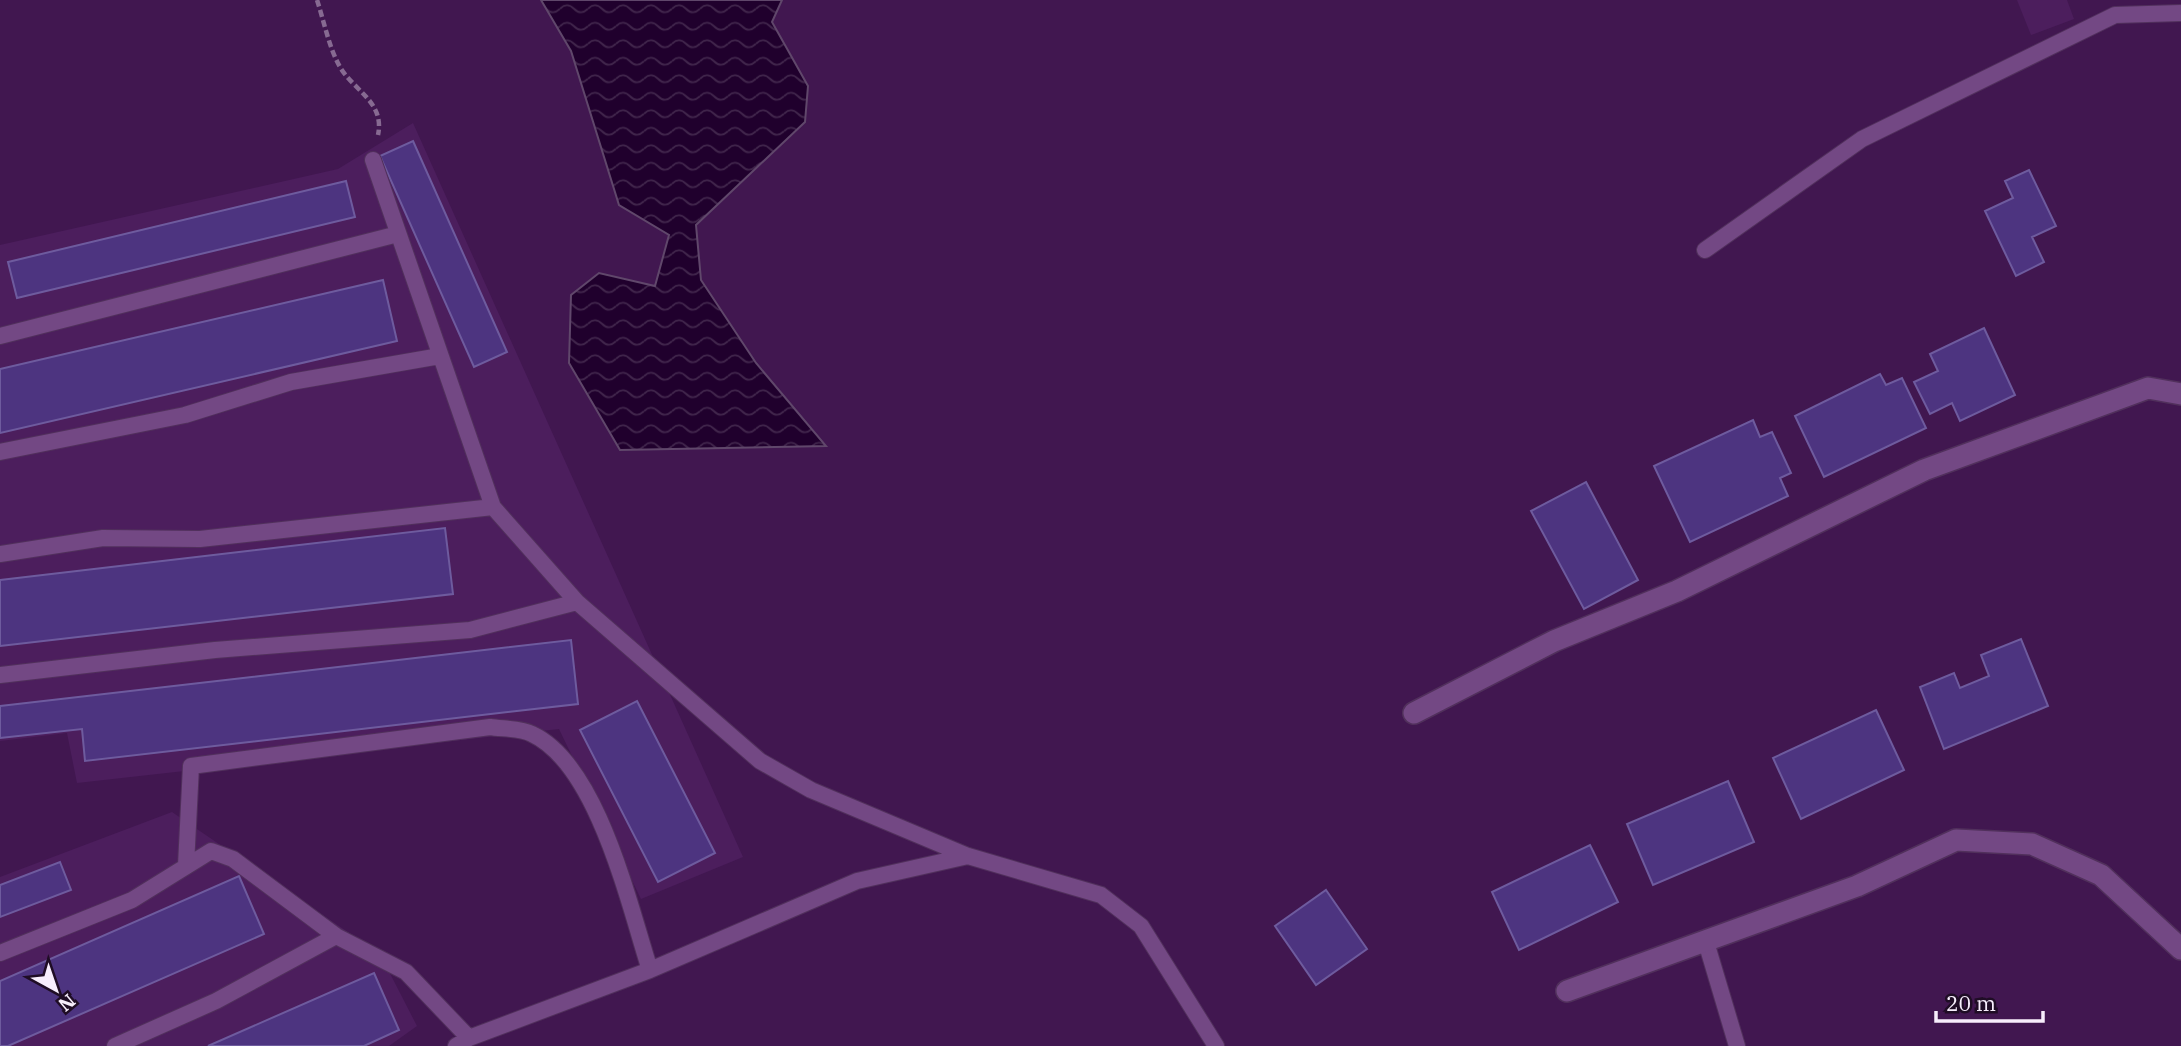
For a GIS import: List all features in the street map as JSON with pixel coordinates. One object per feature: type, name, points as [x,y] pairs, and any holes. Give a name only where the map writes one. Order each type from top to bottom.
[{"type":"street","points":[[1414,713],[1554,640],[1677,591],[1924,470],[2148,388],[2181,394]]},
{"type":"street","points":[[1567,991],[1857,886],[1956,840],[2032,844],[2101,875],[2181,949]]},
{"type":"lane","points":[[1705,250],[1862,139],[2115,15],[2181,13]]},
{"type":"lane","points":[[373,160],[493,507],[576,602],[760,761],[811,790],[968,856],[1101,895],[1142,926],[1216,1046]]},
{"type":"lane","points":[[0,336],[398,234]]},
{"type":"lane","points":[[0,452],[185,415],[291,382],[440,356]]},
{"type":"lane","points":[[0,554],[103,538],[200,539],[493,507]]},
{"type":"lane","points":[[0,675],[215,650],[470,630],[576,602]]},
{"type":"lane","points":[[186,865],[191,766],[490,727],[532,733],[565,761],[600,814],[650,970]]},
{"type":"lane","points":[[0,953],[132,900],[211,851],[233,859],[336,936],[406,972],[463,1042],[650,970],[857,881],[968,856]]},
{"type":"lane","points":[[115,1046],[216,1001],[336,936]]},
{"type":"lane","points":[[1706,942],[1737,1046]]},
{"type":"path","points":[[317,0],[340,67],[374,104],[380,125],[373,160]]},
{"type":"shaded area","points":[[2017,0],[2067,0],[2074,19],[2031,35]]},
{"type":"shaded area","points":[[413,123],[743,857],[641,899],[559,729],[77,783],[67,733],[0,741],[0,245],[338,169]]},
{"type":"shaded area","points":[[172,812],[380,954],[417,1026],[389,1046],[0,1046],[0,877]]},
{"type":"water","points":[[541,0],[782,0],[772,22],[808,86],[805,122],[696,225],[701,280],[756,363],[826,446],[620,450],[569,363],[571,295],[599,273],[655,286],[669,235],[619,205],[571,51]]},
{"type":"building","points":[[413,141],[507,352],[474,367],[380,156]]},
{"type":"building","points":[[2029,170],[2056,226],[2032,237],[2044,262],[2016,276],[1985,211],[2013,198],[2005,181]]},
{"type":"building","points":[[346,181],[355,217],[17,298],[8,262]]},
{"type":"building","points":[[383,280],[397,341],[0,433],[0,369]]},
{"type":"building","points":[[1984,328],[2015,395],[1960,421],[1952,403],[1930,414],[1914,382],[1938,371],[1930,354]]},
{"type":"building","points":[[1880,374],[1886,385],[1902,378],[1926,428],[1824,477],[1795,416]]},
{"type":"building","points":[[1753,420],[1760,437],[1772,432],[1791,473],[1780,478],[1788,496],[1690,542],[1654,466]]},
{"type":"building","points":[[1586,482],[1638,580],[1584,609],[1531,511]]},
{"type":"building","points":[[445,528],[453,594],[0,646],[0,580]]},
{"type":"building","points":[[2021,639],[2048,706],[1944,749],[1920,687],[1954,673],[1960,688],[1989,676],[1981,655]]},
{"type":"building","points":[[571,640],[578,704],[85,761],[82,729],[0,738],[0,706]]},
{"type":"building","points":[[637,701],[715,853],[658,882],[580,730]]},
{"type":"building","points":[[1876,710],[1904,770],[1801,819],[1773,758]]},
{"type":"building","points":[[1728,781],[1754,842],[1653,885],[1627,824]]},
{"type":"building","points":[[1590,845],[1618,902],[1519,950],[1492,892]]},
{"type":"building","points":[[60,862],[71,890],[0,917],[0,885]]},
{"type":"building","points":[[239,876],[264,934],[8,1046],[0,1046],[0,981]]},
{"type":"building","points":[[1326,890],[1367,949],[1316,985],[1275,926]]},
{"type":"building","points":[[374,973],[399,1030],[364,1046],[208,1046]]}]
